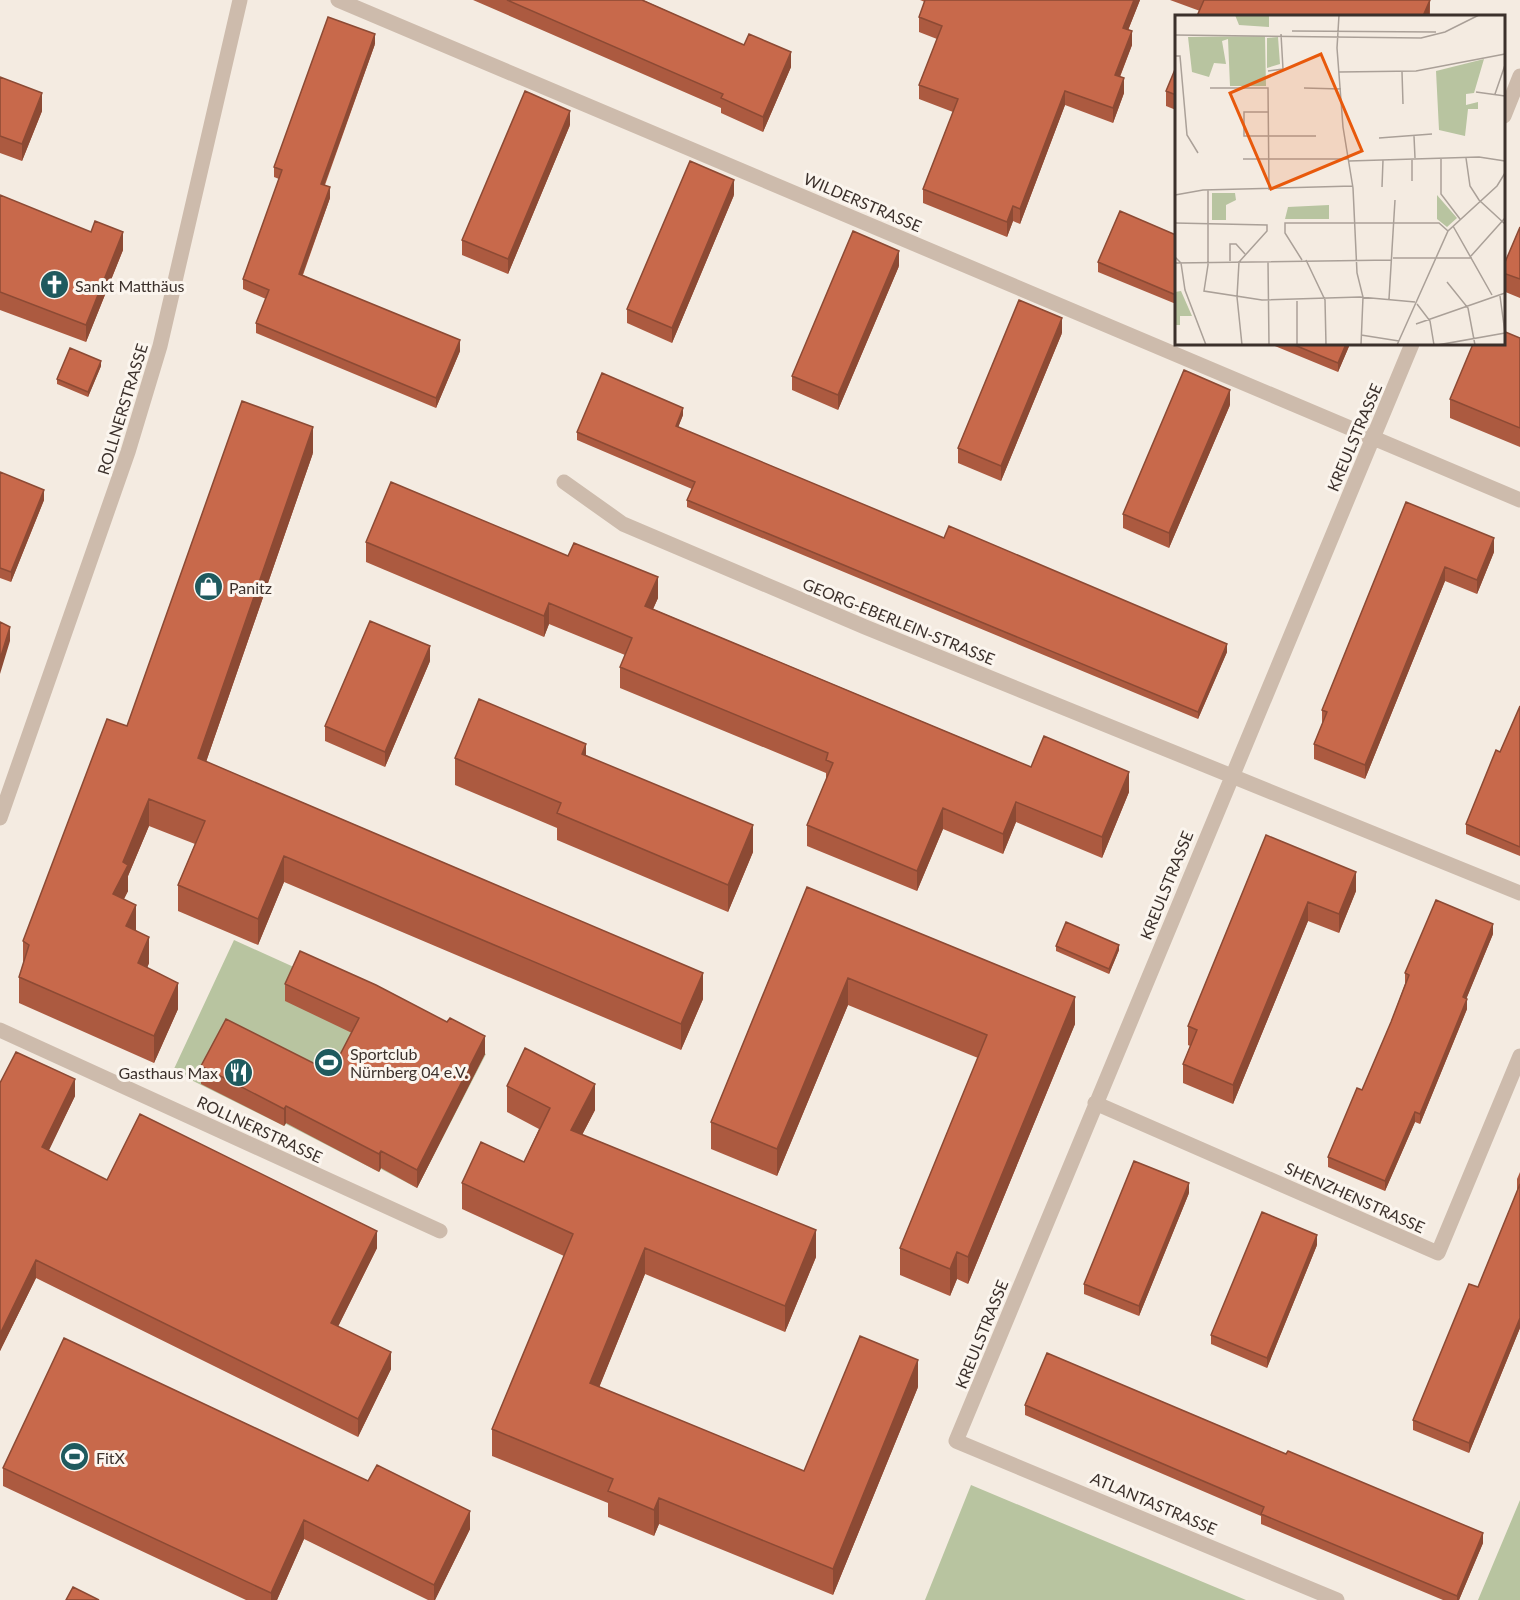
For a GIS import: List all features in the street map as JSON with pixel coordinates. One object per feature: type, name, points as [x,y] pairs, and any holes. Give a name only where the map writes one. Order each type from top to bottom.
[{"type":"street","name":"ROLLNERSTRASSE","points":[[0,818],[128,452],[160,346],[240,0]]},
{"type":"street","name":"WILDERSTRASSE","points":[[338,0],[1520,500]]},
{"type":"street","points":[[1505,112],[1520,76]]},
{"type":"street","name":"KREULSTRASSE","points":[[956,1441],[1230,776],[1412,345]]},
{"type":"street","name":"GEORG-EBERLEIN-STRASSE","points":[[564,482],[623,524],[865,627],[1230,776]]},
{"type":"street","points":[[1230,776],[1520,893]]},
{"type":"street","name":"ROLLNERSTRASSE","points":[[0,1030],[440,1232]]},
{"type":"street","name":"SHENZHENSTRASSE","points":[[1095,1103],[1437,1253],[1520,1056]]},
{"type":"street","name":"ATLANTASTRASSE","points":[[956,1441],[1337,1600]]},
{"type":"green space","name":"Sportclub Nürnberg 04 e.V.","points":[[234,940],[486,1054],[417,1188],[381,1169],[379,1172],[286,1124],[284,1126],[173,1071]]},
{"type":"green space","points":[[971,1485],[1246,1600],[925,1600]]},
{"type":"green space","points":[[1520,1500],[1520,1600],[1478,1600]]},
{"type":"building","points":[[507,0],[642,0],[744,45],[749,34],[791,52],[763,117],[721,98],[723,94]]},
{"type":"building","points":[[925,0],[1134,0],[1123,28],[1132,31],[1115,75],[1124,78],[1113,108],[1065,91],[1020,209],[1013,206],[1007,222],[923,189],[958,99],[919,85],[942,26],[919,17]]},
{"type":"building","points":[[1204,0],[1430,0],[1423,15],[1197,15]]},
{"type":"building","points":[[328,17],[375,34],[321,184],[330,187],[299,274],[460,340],[436,398],[256,323],[269,290],[243,279],[282,170],[274,167]]},
{"type":"building","points":[[1175,69],[1175,95],[1166,91]]},
{"type":"building","points":[[0,77],[42,93],[22,144],[0,136]]},
{"type":"building","points":[[525,91],[570,111],[508,259],[462,240]]},
{"type":"building","points":[[690,161],[734,180],[672,328],[627,309]]},
{"type":"building","name":"Sankt Matthäus","points":[[0,195],[91,232],[95,221],[123,232],[86,325],[0,292]]},
{"type":"building","points":[[1120,211],[1175,235],[1175,295],[1098,262]]},
{"type":"building","points":[[1520,227],[1520,279],[1505,274],[1505,262]]},
{"type":"building","points":[[853,231],[899,251],[838,395],[792,376]]},
{"type":"building","points":[[1019,300],[1062,318],[1001,466],[958,448]]},
{"type":"building","points":[[1505,332],[1520,338],[1520,428],[1450,399],[1473,345],[1505,345]]},
{"type":"building","points":[[1294,345],[1346,345],[1338,363]]},
{"type":"building","points":[[70,348],[101,361],[88,392],[57,379]]},
{"type":"building","points":[[1184,370],[1230,390],[1169,533],[1123,514]]},
{"type":"building","points":[[602,373],[683,408],[676,426],[944,538],[949,526],[1227,644],[1198,712],[687,500],[695,482],[577,432]]},
{"type":"building","points":[[242,401],[313,427],[198,758],[703,973],[681,1024],[284,856],[258,919],[178,885],[205,821],[149,799],[123,862],[128,865],[113,894],[136,905],[126,926],[149,937],[138,963],[178,983],[154,1036],[19,977],[29,945],[23,941],[107,719],[127,726]]},
{"type":"building","points":[[0,472],[44,490],[11,572],[0,568]]},
{"type":"building","points":[[391,482],[568,556],[574,543],[658,577],[645,606],[1031,767],[1044,736],[1129,772],[1102,837],[1016,802],[1003,834],[943,808],[917,871],[807,825],[833,763],[826,760],[828,753],[620,667],[632,638],[549,603],[544,616],[366,542]]},
{"type":"building","points":[[1406,502],[1494,538],[1477,580],[1445,567],[1365,765],[1314,744],[1327,712],[1322,710]]},
{"type":"building","points":[[370,621],[430,646],[385,752],[325,726]]},
{"type":"building","points":[[0,622],[10,627],[0,659]]},
{"type":"building","points":[[479,699],[586,744],[582,754],[753,825],[728,885],[557,813],[561,803],[455,758]]},
{"type":"building","points":[[1520,706],[1520,847],[1466,824],[1496,750],[1500,752]]},
{"type":"building","points":[[1266,835],[1356,872],[1339,914],[1308,902],[1233,1085],[1183,1064],[1197,1030],[1188,1026]]},
{"type":"building","points":[[807,887],[1075,997],[968,1257],[957,1252],[950,1269],[900,1248],[987,1035],[848,978],[777,1149],[711,1122]]},
{"type":"building","points":[[1436,900],[1493,924],[1463,997],[1467,999],[1420,1114],[1415,1112],[1385,1181],[1328,1157],[1357,1088],[1362,1090],[1391,1022],[1409,975],[1405,973]]},
{"type":"building","points":[[1066,922],[1119,945],[1109,969],[1056,946]]},
{"type":"building","points":[[300,951],[376,985],[447,1022],[450,1018],[485,1036],[417,1170],[381,1151],[379,1154],[286,1106],[284,1109],[201,1066],[226,1019],[331,1072],[359,1018],[285,984]]},
{"type":"building","points":[[525,1048],[595,1084],[571,1130],[816,1230],[785,1306],[645,1248],[590,1383],[804,1471],[860,1336],[918,1360],[833,1569],[659,1498],[654,1510],[608,1491],[613,1479],[492,1429],[573,1234],[462,1183],[481,1142],[524,1162],[550,1108],[507,1086]]},
{"type":"building","points":[[16,1052],[75,1079],[42,1147],[107,1180],[140,1114],[377,1231],[331,1323],[391,1352],[358,1419],[36,1260],[0,1334],[0,1083]]},
{"type":"building","points":[[1134,1161],[1189,1183],[1139,1306],[1084,1284]]},
{"type":"building","points":[[1520,1184],[1520,1318],[1469,1443],[1413,1420],[1469,1284],[1478,1287]]},
{"type":"building","points":[[1262,1212],[1317,1235],[1267,1358],[1211,1335]]},
{"type":"building","points":[[64,1338],[368,1481],[377,1465],[470,1511],[434,1585],[304,1520],[271,1593],[3,1468]]},
{"type":"building","points":[[1047,1353],[1286,1454],[1288,1451],[1483,1533],[1457,1596],[1261,1514],[1264,1507],[1025,1405]]},
{"type":"building","points":[[73,1587],[99,1600],[66,1600]]},
{"type":"place","name":"Sankt Matthäus","points":[[54,285]]},
{"type":"place","name":"Panitz","points":[[208,587]]},
{"type":"place","name":"Sportclub Nürnberg 04 e.V.","points":[[329,1062]]},
{"type":"place","name":"Gasthaus Max","points":[[239,1072]]},
{"type":"place","name":"FitX","points":[[75,1457]]}]
